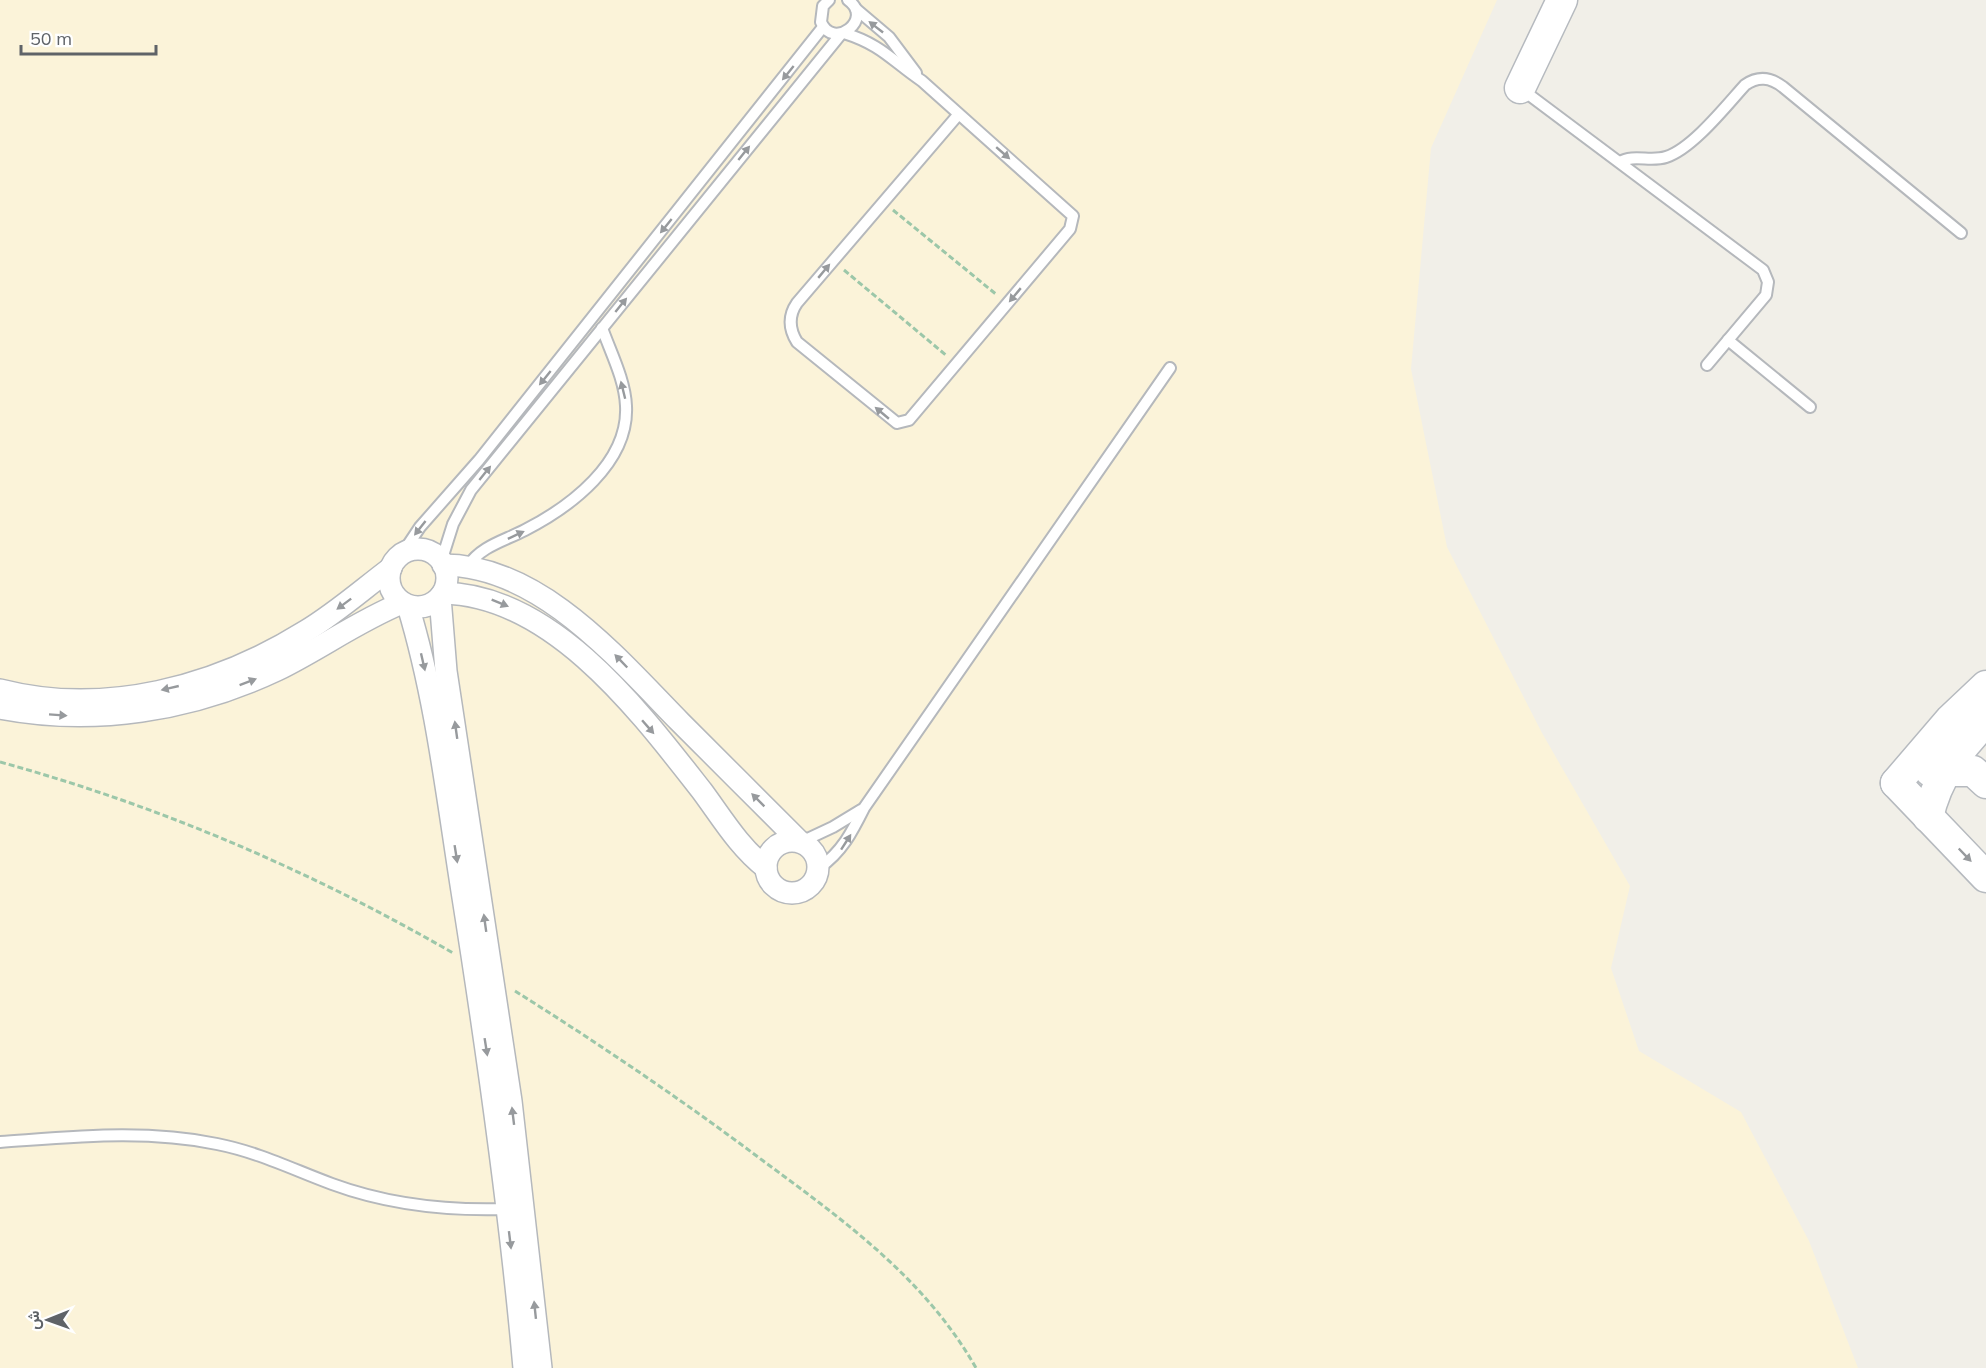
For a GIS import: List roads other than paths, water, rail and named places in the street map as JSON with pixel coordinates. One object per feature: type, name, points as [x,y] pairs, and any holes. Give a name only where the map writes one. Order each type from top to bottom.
[{"type":"street","points":[[1520,88],[1562,0]]},
{"type":"street","points":[[0,690],[45,699],[98,700],[149,693],[204,679],[257,658],[308,630],[396,561],[423,550],[442,563],[488,571],[522,587],[589,632],[800,842],[812,849],[819,868],[812,885],[799,893],[791,894],[777,888],[771,883],[766,868],[740,843],[695,783],[634,710],[578,652],[548,630],[507,606],[476,596],[442,595],[425,606],[405,604],[364,620],[278,669],[225,690],[180,704],[143,711],[91,716],[39,714],[0,708]]},
{"type":"street","points":[[396,561],[389,584],[396,598],[405,604],[428,685],[454,839],[492,1087],[524,1368]]},
{"type":"street","points":[[442,563],[447,579],[442,595],[446,670],[513,1112],[541,1368]]},
{"type":"street","points":[[1928,817],[1972,752],[1986,686]]},
{"type":"street","points":[[1905,773],[1972,752]]},
{"type":"street","points":[[1905,773],[1972,752]]},
{"type":"street","points":[[1905,773],[1928,817],[1986,877]]},
{"type":"street","points":[[766,868],[770,852],[776,846],[791,840],[800,842]]},
{"type":"lane","points":[[814,0],[823,27],[832,33],[843,33],[874,43],[922,81],[1073,216],[1071,229],[909,420],[901,423],[889,419],[797,342],[791,331],[790,319],[797,303],[958,115]]},
{"type":"lane","points":[[820,14],[829,0]]},
{"type":"lane","points":[[848,0],[889,38],[922,81]]},
{"type":"lane","points":[[442,563],[453,524],[471,490],[843,33],[854,25],[856,9]]},
{"type":"lane","points":[[396,561],[420,528],[479,460],[823,27]]},
{"type":"lane","points":[[1620,162],[1631,158],[1651,160],[1674,154],[1687,145],[1745,85],[1752,80],[1768,79],[1783,87],[1960,233]]},
{"type":"lane","points":[[1520,88],[1767,275],[1766,295],[1707,365]]},
{"type":"lane","points":[[468,566],[484,549],[537,524],[577,496],[594,479],[619,445],[626,420],[625,394],[602,328]]},
{"type":"lane","points":[[1728,340],[1810,408]]},
{"type":"lane","points":[[819,868],[840,851],[864,808],[1170,368]]},
{"type":"lane","points":[[800,842],[833,827],[864,808]]},
{"type":"lane","points":[[0,1142],[115,1134],[185,1138],[249,1152],[332,1184],[385,1200],[439,1208],[507,1209]]}]
